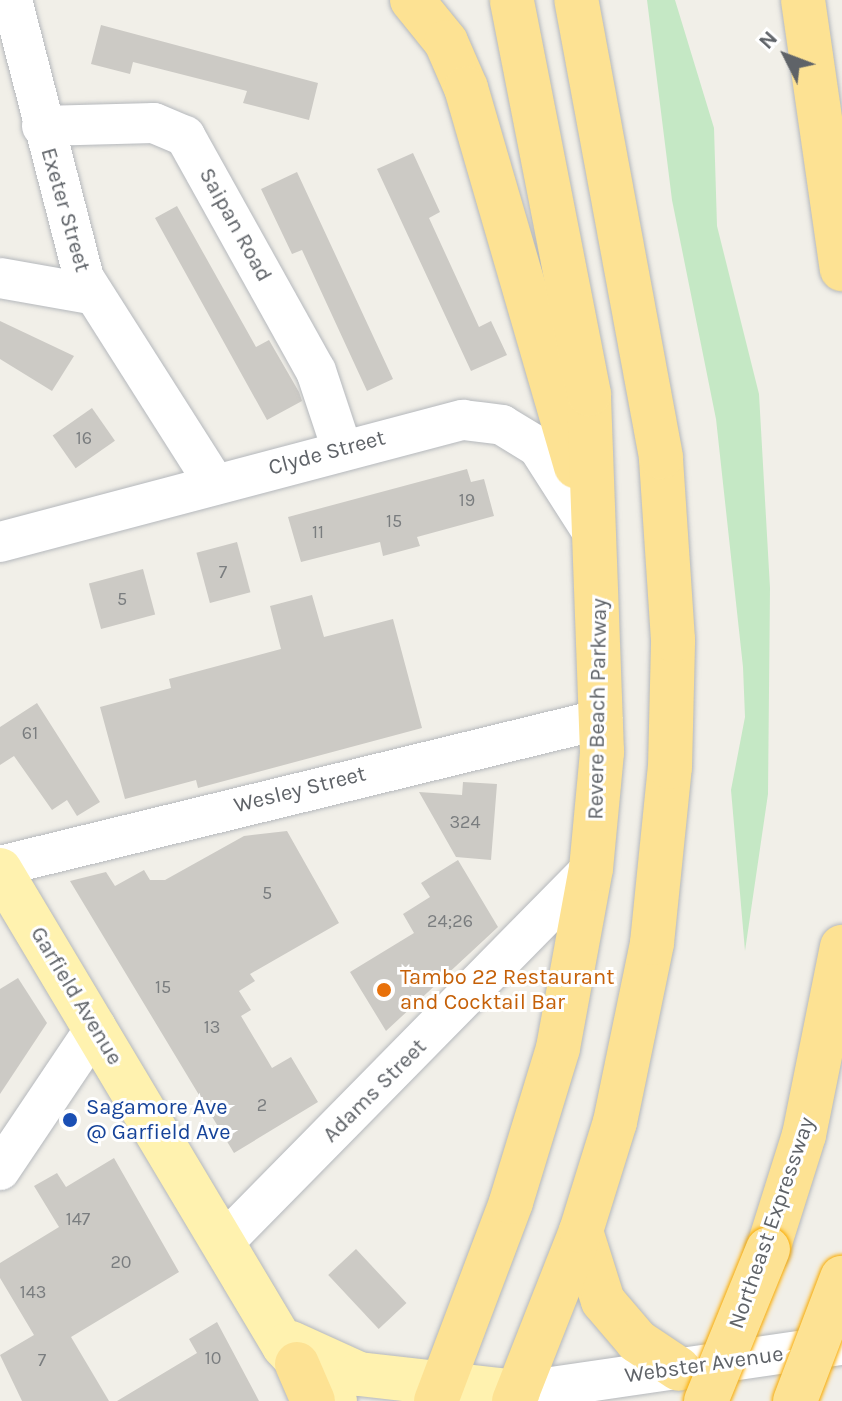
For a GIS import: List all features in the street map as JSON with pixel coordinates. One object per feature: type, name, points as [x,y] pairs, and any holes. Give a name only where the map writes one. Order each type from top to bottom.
[{"type":"highway","points":[[412,0],[446,42],[466,88],[599,545]]},
{"type":"highway","name":"Revere Beach Parkway","points":[[439,1393],[544,1099],[591,869],[602,719],[599,545],[584,359],[512,0]]},
{"type":"highway","points":[[510,1398],[581,1231],[615,1122],[652,943],[670,767],[673,640],[653,397],[576,0]]},
{"type":"highway","points":[[803,0],[842,269]]},
{"type":"highway","name":"Northeast Expressway","points":[[693,1385],[768,1249],[808,1121],[842,947]]},
{"type":"highway","points":[[581,1231],[603,1301],[637,1341],[693,1385]]},
{"type":"highway","points":[[795,1401],[842,1278]]},
{"type":"main road","name":"Garfield Avenue","points":[[0,868],[305,1383],[335,1401]]},
{"type":"main road","name":"Garfield Avenue","points":[[274,1328],[327,1364],[439,1393],[510,1398]]},
{"type":"street","name":"Exeter Street","points":[[12,0],[42,126],[91,294],[214,483]]},
{"type":"street","name":"Saipan Road","points":[[42,126],[154,123],[185,136],[316,371],[342,449]]},
{"type":"street","points":[[0,278],[91,294]]},
{"type":"street","name":"Clyde Street","points":[[0,542],[446,422],[502,425],[550,459],[599,545]]},
{"type":"street","name":"Wesley Street","points":[[0,868],[602,719]]},
{"type":"street","name":"Adams Street","points":[[223,1243],[591,869]]},
{"type":"street","points":[[0,1170],[96,1027]]},
{"type":"street","name":"Webster Avenue","points":[[510,1398],[693,1385],[842,1345]]},
{"type":"green space","points":[[647,0],[675,0],[714,128],[717,226],[759,394],[770,588],[768,794],[745,951],[731,790],[745,717],[743,667],[716,419],[672,200]]},
{"type":"building","points":[[101,25],[318,83],[309,120],[243,103],[247,91],[133,62],[130,74],[91,64]]},
{"type":"building","points":[[413,153],[440,212],[429,218],[479,327],[491,321],[507,355],[471,371],[377,169]]},
{"type":"building","points":[[297,172],[393,379],[367,391],[302,250],[292,254],[261,189]]},
{"type":"building","points":[[177,206],[256,347],[269,340],[299,392],[302,401],[267,420],[155,218]]},
{"type":"building","points":[[0,321],[74,356],[52,391],[0,359]]},
{"type":"building","points":[[92,408],[115,441],[76,468],[53,436]]},
{"type":"building","points":[[467,469],[471,482],[484,479],[494,516],[417,537],[420,546],[383,556],[380,542],[301,562],[288,517]]},
{"type":"building","points":[[237,542],[250,592],[210,603],[196,553]]},
{"type":"building","points":[[143,569],[155,614],[101,629],[89,583]]},
{"type":"building","points":[[312,595],[324,637],[393,619],[422,728],[198,788],[196,780],[125,799],[100,707],[171,688],[169,679],[281,649],[270,606]]},
{"type":"building","points":[[37,703],[100,802],[77,816],[67,800],[52,810],[14,756],[0,765],[0,727]]},
{"type":"building","points":[[463,782],[497,784],[491,860],[456,857],[419,792],[462,795]]},
{"type":"building","points":[[287,831],[339,923],[250,974],[255,981],[239,991],[251,1010],[241,1016],[272,1068],[291,1057],[318,1102],[234,1153],[70,881],[106,872],[115,886],[144,870],[150,880],[165,880],[244,836]]},
{"type":"building","points":[[458,860],[498,927],[386,1031],[350,972],[414,933],[403,914],[430,897],[421,883]]},
{"type":"building","points":[[18,978],[47,1023],[0,1094],[0,989]]},
{"type":"building","points":[[114,1158],[179,1272],[71,1337],[109,1401],[22,1401],[0,1355],[34,1335],[0,1278],[0,1263],[59,1227],[34,1186],[57,1173],[66,1187]]},
{"type":"building","points":[[356,1249],[406,1303],[379,1329],[328,1275]]},
{"type":"building","points":[[217,1322],[259,1401],[117,1401],[197,1353],[189,1339]]},
{"type":"place","name":"Tambo 22 Restaurant and Cocktail Bar","points":[[384,990]]},
{"type":"place","name":"Sagamore Ave @ Garfield Ave","points":[[70,1120]]}]
